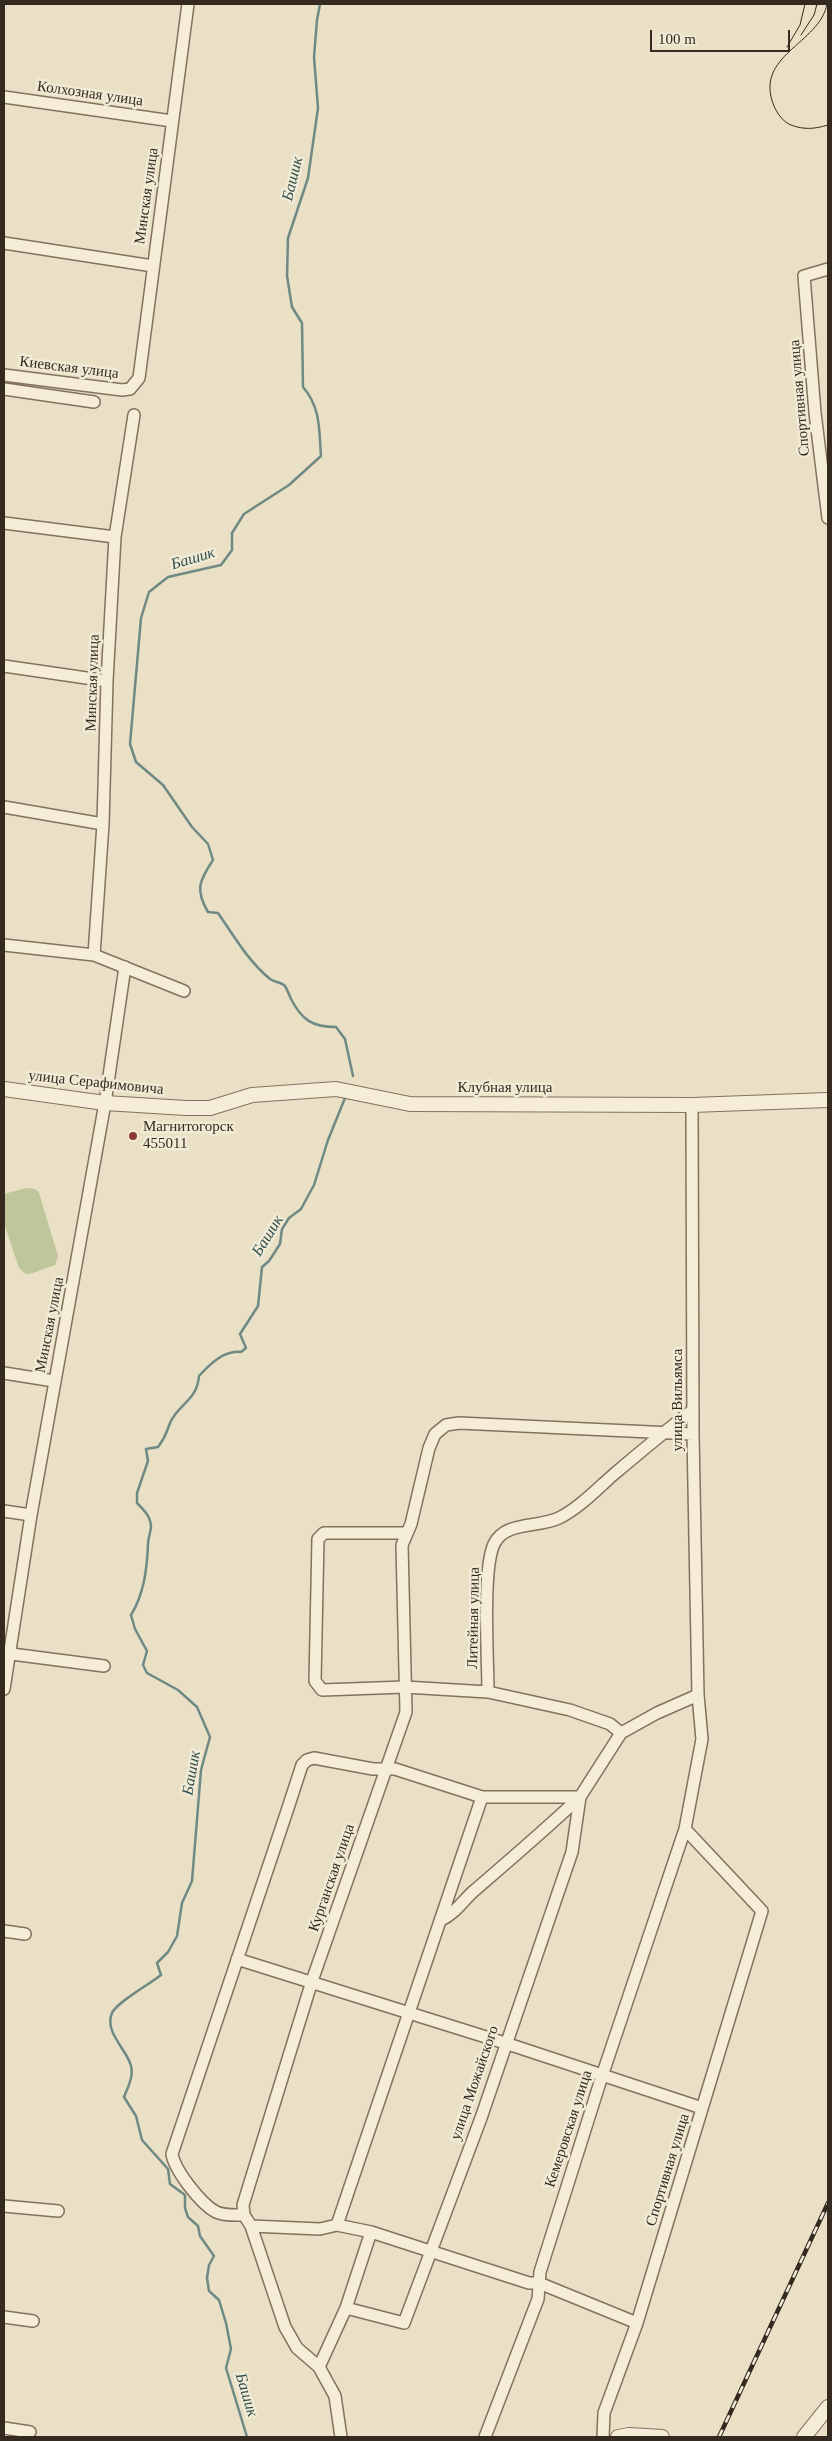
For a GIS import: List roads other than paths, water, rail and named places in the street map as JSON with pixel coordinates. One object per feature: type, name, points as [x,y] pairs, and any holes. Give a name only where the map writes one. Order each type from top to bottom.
[{"type":"street","name":"Минская улица","points":[[130,389],[139,378],[188,4]]},
{"type":"street","name":"Колхозная улица","points":[[4,98],[172,121]]},
{"type":"street","points":[[4,243],[153,266]]},
{"type":"street","name":"Спортивная улица","points":[[828,269],[804,276],[814,413],[828,518]]},
{"type":"street","name":"Киевская улица","points":[[4,375],[122,390],[130,389]]},
{"type":"street","points":[[65,398],[68,383]]},
{"type":"street","name":"Киевская улица","points":[[4,390],[94,402]]},
{"type":"street","name":"Минская улица","points":[[94,954],[103,824],[107,681],[115,537],[134,415]]},
{"type":"street","points":[[4,523],[115,537]]},
{"type":"street","points":[[4,666],[107,681]]},
{"type":"street","points":[[4,807],[103,824]]},
{"type":"street","points":[[4,945],[94,954],[184,991]]},
{"type":"street","name":"Минская улица","points":[[4,1688],[7,1653],[105,1103],[125,967]]},
{"type":"street","name":"улица Серафимовича","points":[[4,1089],[105,1103],[186,1108]]},
{"type":"street","name":"Клубная улица","points":[[186,1108],[210,1108],[252,1095],[336,1089],[410,1104],[692,1105],[828,1100]]},
{"type":"street","name":"улица Вильямса","points":[[685,1829],[702,1740],[698,1696],[692,1410],[692,1105]]},
{"type":"street","points":[[4,1373],[54,1381]]},
{"type":"street","points":[[662,1433],[692,1410]]},
{"type":"street","name":"Курганская улица","points":[[244,2215],[243,2205],[312,1982],[406,1712],[402,1545],[411,1524],[428,1448],[435,1434],[446,1425],[459,1423],[662,1433]]},
{"type":"street","points":[[662,1433],[693,1434]]},
{"type":"street","name":"Литейная улица","points":[[488,1692],[488,1569],[493,1545],[499,1536],[510,1529],[558,1518],[582,1502],[662,1433]]},
{"type":"street","points":[[4,1511],[31,1515]]},
{"type":"street","points":[[406,1533],[324,1532],[320,1535],[318,1539],[316,1681],[322,1690],[405,1687],[488,1692],[570,1710],[610,1724],[621,1733]]},
{"type":"street","points":[[7,1653],[104,1666]]},
{"type":"street","points":[[441,1920],[447,1918],[474,1890],[520,1854],[580,1797],[621,1733],[657,1713],[698,1696]]},
{"type":"street","points":[[342,2437],[335,2396],[320,2367],[297,2348],[285,2327],[251,2226],[244,2215],[228,2216],[216,2212],[179,2173],[174,2164],[172,2154],[302,1765],[307,1760],[314,1758],[373,1769],[395,1770],[482,1797],[580,1797]]},
{"type":"street","points":[[337,2225],[482,1797]]},
{"type":"street","name":"улица Можайского","points":[[346,2308],[404,2323],[481,2118],[505,2043],[572,1852],[580,1797]]},
{"type":"street","name":"Спортивная улица","points":[[603,2437],[604,2413],[637,2323],[762,1911],[685,1829]]},
{"type":"street","name":"Кемеровская улица","points":[[485,2437],[538,2299],[540,2272],[602,2076],[685,1829]]},
{"type":"street","points":[[4,1931],[25,1934]]},
{"type":"street","points":[[237,1959],[410,2012],[702,2108]]},
{"type":"street","points":[[4,2206],[58,2211]]},
{"type":"street","points":[[251,2226],[320,2229],[337,2225],[371,2232],[529,2283],[539,2283],[637,2323]]},
{"type":"street","points":[[320,2367],[346,2308],[371,2232]]},
{"type":"street","points":[[4,2317],[33,2321]]},
{"type":"street","points":[[804,2437],[828,2407]]},
{"type":"street","points":[[4,2428],[30,2432]]},
{"type":"street","points":[[618,2437],[629,2435],[662,2437]]},
{"type":"waterway","name":"Башик","points":[[320,4],[314,57],[318,108],[308,178],[288,238],[287,276],[292,307],[302,323],[303,387],[316,411],[321,456],[289,485],[244,514],[232,533],[232,550],[221,565],[168,577],[149,592],[141,618],[130,744],[136,762],[163,785],[192,827],[208,844],[213,860],[204,874],[200,886],[201,898],[208,912],[218,913],[242,948],[262,972],[270,979],[284,985],[295,1006],[304,1017],[320,1026],[336,1027],[345,1039],[353,1076]]},
{"type":"waterway","name":"Башик","points":[[247,2437],[226,2368],[231,2349],[226,2323],[219,2300],[209,2291],[207,2278],[209,2265],[214,2256],[200,2236],[198,2226],[188,2217],[185,2208],[185,2195],[170,2184],[168,2169],[142,2140],[136,2116],[124,2097],[132,2072],[131,2067],[113,2033],[110,2020],[115,2009],[161,1975],[157,1963],[168,1952],[177,1936],[182,1903],[192,1881],[201,1770],[210,1737],[197,1707],[178,1690],[147,1673],[143,1665],[147,1651],[135,1629],[131,1615],[139,1599],[144,1581],[151,1525],[147,1514],[137,1503],[137,1493],[148,1461],[146,1449],[158,1447],[161,1444],[173,1417],[195,1391],[199,1376],[223,1356],[229,1353],[241,1352],[246,1348],[240,1334],[258,1306],[262,1267],[269,1261],[280,1244],[282,1229],[289,1218],[301,1209],[314,1185],[328,1140],[345,1098]]},
{"type":"tram line","points":[[787,47],[800,25],[805,4]]},
{"type":"tram line","points":[[801,35],[814,15],[817,4]]},
{"type":"tram line","points":[[827,4],[822,18],[813,30],[780,62],[772,74],[770,89],[775,109],[788,124],[805,128],[828,125]]},
{"type":"railway","points":[[719,2437],[828,2203]]},
{"type":"place","name":"Магнитогорск 455011","points":[[133,1136]]}]
